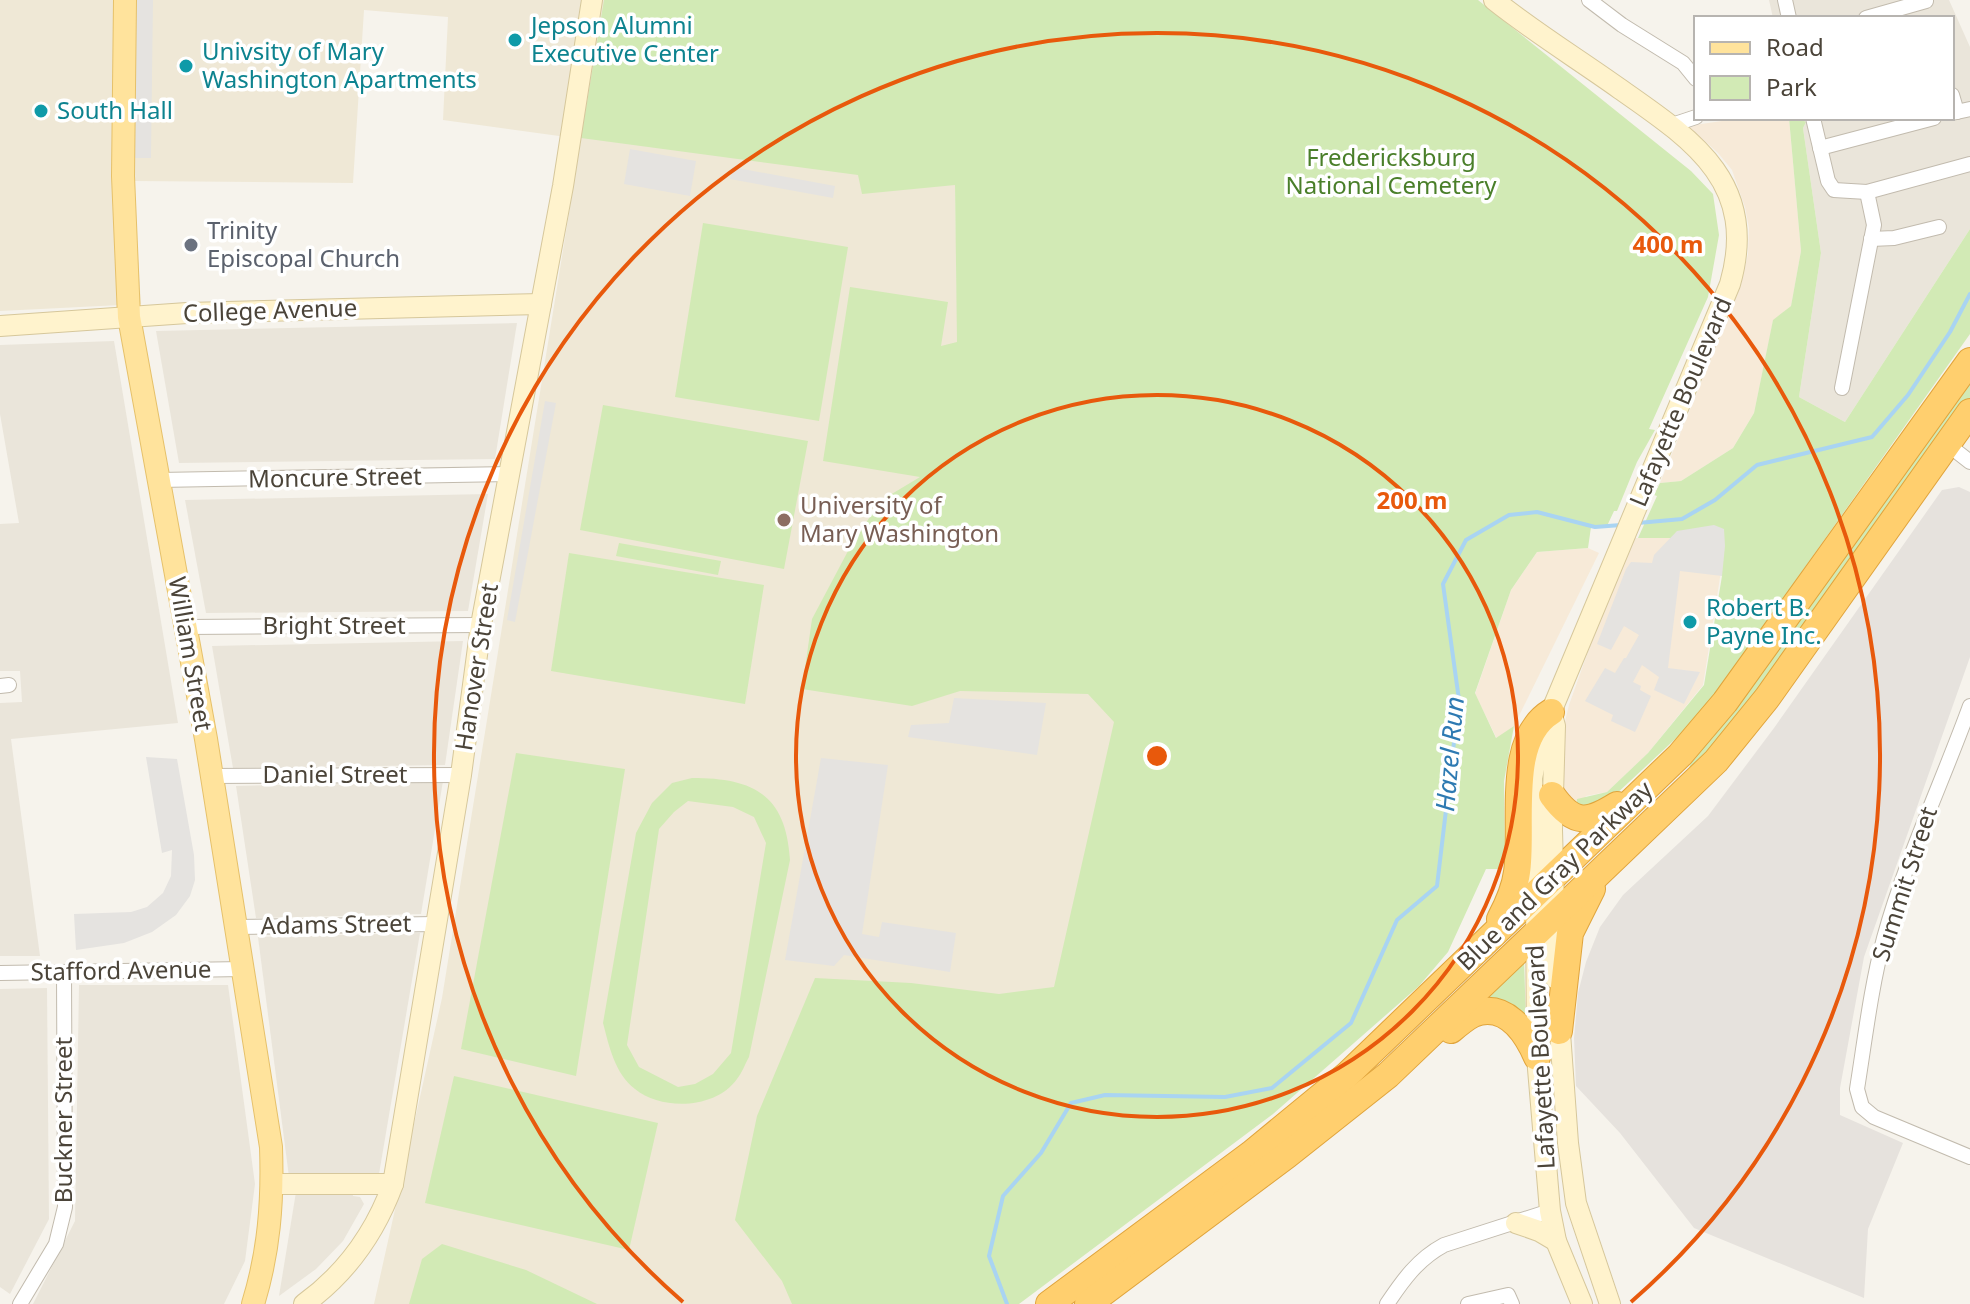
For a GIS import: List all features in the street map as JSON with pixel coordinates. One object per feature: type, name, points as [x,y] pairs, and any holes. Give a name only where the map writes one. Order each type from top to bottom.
[{"type":"highway","name":"Blue and Gray Parkway","points":[[1049,1304],[1251,1154],[1335,1085],[1694,740],[1725,702],[1970,361]]},
{"type":"highway","name":"Blue and Gray Parkway","points":[[1088,1304],[1388,1075],[1669,809],[1742,731],[1970,412]]},
{"type":"highway","points":[[1487,942],[1505,910],[1517,874],[1522,759],[1541,718],[1551,712]]},
{"type":"highway","points":[[1552,795],[1568,814],[1586,819],[1598,817],[1651,783]]},
{"type":"highway","points":[[1559,1031],[1570,933],[1600,872]]},
{"type":"highway","points":[[1423,1043],[1472,1015],[1491,1012],[1517,1023],[1537,1057]]},
{"type":"main road","name":"William Street","points":[[125,0],[123,176],[129,317],[186,627],[268,1121],[273,1184],[268,1240],[253,1304]]},
{"type":"main road","name":"Hanover Street","points":[[304,1304],[345,1269],[360,1250],[393,1184],[461,775],[481,625],[563,186],[592,0]]},
{"type":"main road","name":"Lafayette Boulevard","points":[[1494,0],[1672,125],[1704,154],[1726,186],[1736,220],[1738,244],[1725,298],[1551,712],[1537,755],[1532,778],[1545,883]]},
{"type":"main road","name":"College Avenue","points":[[0,326],[187,313],[541,304]]},
{"type":"main road","name":"Lafayette Boulevard","points":[[1551,712],[1555,726],[1537,1057],[1550,1211],[1556,1241],[1582,1304]]},
{"type":"main road","name":"Lafayette Boulevard","points":[[1544,925],[1559,1031],[1576,1203],[1610,1304]]},
{"type":"main road","points":[[273,1184],[393,1184]]},
{"type":"main road","points":[[1550,1211],[1568,1212],[1583,1226]]},
{"type":"main road","points":[[1516,1223],[1556,1241]]},
{"type":"street","points":[[1589,0],[1683,63],[1694,77]]},
{"type":"street","points":[[1873,16],[1926,1]]},
{"type":"street","points":[[1672,125],[1694,118]]},
{"type":"street","points":[[1813,120],[1828,181],[1834,190],[1867,192],[1970,164]]},
{"type":"street","points":[[1820,148],[1926,120]]},
{"type":"street","points":[[1842,388],[1874,225],[1867,192]]},
{"type":"street","points":[[1871,239],[1894,238],[1939,227]]},
{"type":"street","points":[[1947,444],[1970,462]]},
{"type":"street","name":"Moncure Street","points":[[159,480],[510,474]]},
{"type":"street","name":"Bright Street","points":[[186,627],[481,625]]},
{"type":"street","name":"Summit Street","points":[[1970,706],[1896,898],[1876,968],[1857,1089],[1859,1101],[1867,1113],[1970,1157]]},
{"type":"street","name":"Daniel Street","points":[[210,776],[461,775]]},
{"type":"street","name":"Adams Street","points":[[236,927],[435,924]]},
{"type":"street","name":"Stafford Avenue","points":[[0,973],[243,969]]},
{"type":"street","name":"Buckner Street","points":[[20,1304],[56,1244],[65,1207],[64,972]]},
{"type":"street","points":[[1387,1304],[1413,1268],[1444,1245],[1550,1211]]},
{"type":"street","points":[[1468,1304],[1508,1295],[1512,1304]]},
{"type":"shaded area","name":"University of Mary Washington","points":[[0,0],[952,0],[958,358],[1137,682],[994,1304],[374,1304],[442,998],[581,139],[443,120],[448,17],[364,10],[353,183],[133,181],[141,304],[0,311]]},
{"type":"shaded area","points":[[136,0],[153,0],[151,158],[135,158]]},
{"type":"shaded area","points":[[1769,0],[1949,0],[1970,47],[1970,229],[1845,422],[1799,397],[1821,253],[1803,128],[1807,120],[1954,120],[1954,16],[1773,16]]},
{"type":"shaded area","points":[[1728,120],[1789,120],[1801,251],[1791,306],[1773,321],[1754,413],[1733,448],[1681,481],[1660,483],[1741,285],[1748,254],[1749,228],[1745,207],[1732,170],[1688,126]]},
{"type":"shaded area","points":[[630,149],[696,161],[690,196],[624,184]]},
{"type":"shaded area","points":[[732,167],[835,186],[833,198],[730,179]]},
{"type":"shaded area","points":[[517,323],[495,459],[179,463],[156,331]]},
{"type":"shaded area","points":[[114,341],[178,723],[11,739],[40,956],[0,956],[0,703],[22,702],[20,671],[0,671],[0,524],[19,523],[0,414],[0,345]]},
{"type":"shaded area","points":[[545,401],[556,403],[515,622],[507,620]]},
{"type":"shaded area","points":[[1959,487],[1970,492],[1970,657],[1864,957],[1840,1088],[1840,1115],[1903,1143],[1868,1229],[1864,1298],[1694,1228],[1620,1133],[1576,1086],[1574,1038],[1578,993],[1600,927],[1623,895],[1708,816],[1942,490]]},
{"type":"shaded area","points":[[488,494],[468,611],[206,613],[185,500]]},
{"type":"shaded area","points":[[1714,525],[1724,529],[1722,576],[1680,571],[1668,668],[1700,672],[1684,704],[1654,690],[1659,677],[1642,665],[1633,682],[1651,696],[1635,732],[1611,721],[1613,715],[1585,701],[1605,668],[1615,673],[1639,635],[1624,626],[1611,650],[1597,644],[1631,562],[1652,563],[1654,555],[1677,531]]},
{"type":"shaded area","points":[[1677,531],[1725,546],[1703,685],[1648,753],[1607,792],[1586,796],[1576,812],[1562,800],[1562,734],[1569,705],[1609,593],[1634,538],[1671,538]]},
{"type":"shaded area","points":[[1588,548],[1599,553],[1514,726],[1497,739],[1475,694],[1511,590],[1537,552]]},
{"type":"shaded area","points":[[463,641],[445,765],[233,768],[212,646]]},
{"type":"shaded area","points":[[954,698],[1046,703],[1037,755],[908,737],[911,725],[949,723]]},
{"type":"shaded area","points":[[146,757],[177,759],[194,855],[195,880],[190,896],[176,915],[152,932],[124,943],[76,950],[74,914],[131,912],[147,907],[163,893],[171,876],[172,850],[162,853]]},
{"type":"shaded area","points":[[821,758],[888,765],[862,934],[879,937],[882,922],[956,933],[950,972],[844,955],[834,966],[785,960]]},
{"type":"shaded area","points":[[443,781],[421,914],[256,918],[236,786]]},
{"type":"shaded area","points":[[420,933],[379,1174],[289,1177],[258,937]]},
{"type":"shaded area","points":[[79,985],[228,985],[255,1184],[245,1261],[224,1304],[33,1304],[75,1221]]},
{"type":"shaded area","points":[[47,988],[49,1219],[10,1294],[0,1287],[0,989]]},
{"type":"shaded area","points":[[352,1190],[353,1196],[360,1197],[364,1204],[343,1241],[316,1269],[279,1296],[296,1192]]},
{"type":"green space","name":"Fredericksburg National Cemetery","points":[[604,0],[1478,0],[1691,171],[1713,194],[1719,235],[1708,297],[1649,429],[1655,430],[1637,462],[1617,511],[1614,511],[1607,526],[1591,527],[1588,548],[1537,552],[1511,590],[1475,693],[1496,738],[1514,726],[1504,781],[1505,860],[1501,869],[1486,869],[1448,952],[1419,986],[1273,1114],[1019,1304],[792,1304],[782,1281],[735,1220],[757,1116],[815,978],[911,983],[999,994],[1054,987],[1114,722],[1088,694],[960,691],[912,706],[802,689],[812,619],[848,551],[880,501],[920,477],[823,461],[850,287],[948,302],[941,346],[957,342],[955,185],[862,194],[858,175],[581,138]]},
{"type":"green space","points":[[1789,120],[1806,122],[1803,128],[1821,253],[1799,397],[1845,422],[1970,229],[1970,334],[1706,707],[1599,810],[1576,812],[1577,799],[1607,792],[1648,753],[1704,685],[1722,576],[1678,531],[1671,538],[1638,538],[1660,483],[1681,481],[1733,448],[1754,413],[1773,320],[1791,306],[1801,251]]},
{"type":"green space","points":[[703,223],[848,247],[819,421],[675,397]]},
{"type":"green space","points":[[1970,371],[1970,399],[1746,712],[1686,777],[1696,748]]},
{"type":"green space","points":[[603,405],[808,441],[784,569],[580,530]]},
{"type":"green space","points":[[619,543],[721,561],[718,575],[616,556]]},
{"type":"green space","points":[[569,553],[764,585],[745,704],[551,671]]},
{"type":"green space","points":[[516,753],[625,769],[576,1076],[461,1049]]},
{"type":"green space","points":[[692,778],[714,779],[749,787],[762,794],[782,819],[790,860],[749,1057],[739,1077],[728,1089],[703,1101],[688,1104],[659,1101],[628,1083],[614,1059],[603,1023],[636,833],[652,803],[672,783]],"holes":[[[688,801],[733,807],[754,817],[766,843],[731,1053],[713,1074],[695,1084],[678,1087],[639,1067],[627,1045],[659,829]]]},
{"type":"green space","points":[[1524,959],[1526,1022],[1473,1006]]},
{"type":"green space","points":[[454,1076],[658,1123],[629,1250],[425,1203]]},
{"type":"green space","points":[[442,1244],[526,1270],[597,1304],[409,1304],[422,1259]]},
{"type":"waterway","name":"Hazel Run","points":[[1638,523],[1682,519],[1715,500],[1757,465],[1872,437],[1908,395],[1950,332],[1970,294]]},
{"type":"waterway","name":"Hazel Run","points":[[1007,1304],[989,1256],[1003,1196],[1041,1153],[1071,1103],[1105,1095],[1225,1097],[1272,1088],[1351,1023],[1397,920],[1437,886],[1459,700],[1443,584],[1466,540],[1509,515],[1537,512],[1595,527],[1621,525]]},
{"type":"place","name":"Jepson Alumni Executive Center","points":[[515,40]]},
{"type":"place","name":"Univsity of Mary Washington Apartments","points":[[186,66]]},
{"type":"place","name":"South Hall","points":[[41,111]]},
{"type":"place","name":"Trinity Episcopal Church","points":[[191,245]]},
{"type":"place","name":"University of Mary Washington","points":[[784,520]]},
{"type":"place","name":"Robert B. Payne Inc.","points":[[1690,622]]}]
